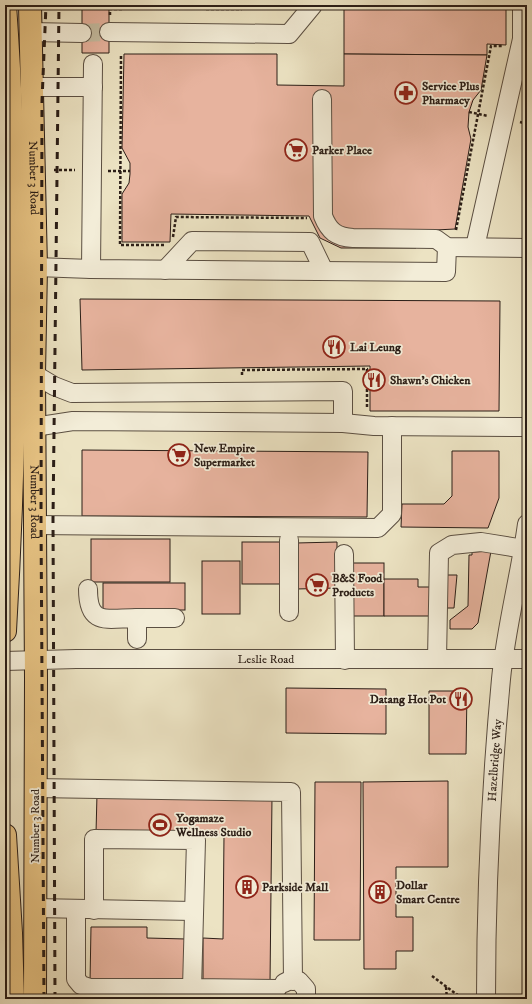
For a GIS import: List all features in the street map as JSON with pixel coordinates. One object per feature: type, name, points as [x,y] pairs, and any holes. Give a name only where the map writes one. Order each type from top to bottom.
[{"type":"main road","name":"Number 3 Road","points":[[5,5],[8,98],[18,224],[36,267],[18,379],[5,631]]},
{"type":"main road","name":"Number 3 Road","points":[[30,5],[32,86],[18,224],[10,339],[18,379],[34,428],[35,999]]},
{"type":"main road","points":[[5,835],[9,972],[13,999]]},
{"type":"street","points":[[110,27],[289,34],[313,5]]},
{"type":"street","points":[[476,241],[522,39],[522,5]]},
{"type":"street","points":[[30,32],[82,33]]},
{"type":"street","points":[[91,269],[93,64]]},
{"type":"street","points":[[32,86],[93,87]]},
{"type":"street","points":[[322,99],[323,216],[327,226],[333,233],[341,237],[436,239],[447,247],[476,241],[527,236]]},
{"type":"street","points":[[165,270],[192,240],[310,242],[324,271]]},
{"type":"street","points":[[476,241],[527,248]]},
{"type":"street","points":[[36,267],[165,270],[446,272],[447,247]]},
{"type":"street","points":[[18,379],[54,386],[72,393],[343,391],[343,423]]},
{"type":"street","points":[[111,392],[111,421]]},
{"type":"street","points":[[34,428],[73,421],[343,423],[392,426],[448,419],[527,427]]},
{"type":"street","points":[[34,526],[378,528],[392,514],[392,426]]},
{"type":"street","name":"Hazelbridge Way","points":[[486,999],[486,902],[493,762],[508,627],[524,549],[527,524]]},
{"type":"street","points":[[289,540],[289,612]]},
{"type":"street","points":[[437,659],[439,553],[452,545],[481,542],[524,549]]},
{"type":"street","points":[[344,554],[345,660]]},
{"type":"street","points":[[88,589],[88,604],[91,612],[102,618],[175,618]]},
{"type":"street","points":[[137,618],[137,639]]},
{"type":"street","name":"Leslie Road","points":[[5,661],[527,659]]},
{"type":"street","points":[[35,788],[291,792],[293,980]]},
{"type":"street","points":[[192,994],[196,840],[94,839],[76,979],[81,985],[90,988],[192,994],[277,994],[283,983],[293,980],[299,981],[306,989],[306,999]]},
{"type":"street","points":[[35,908],[193,911]]},
{"type":"path","points":[[110,27],[110,9],[124,9],[124,5]]},
{"type":"path","points":[[204,5],[204,9],[242,9]]},
{"type":"path","points":[[456,230],[491,46],[507,46]]},
{"type":"path","points":[[121,56],[120,244],[173,245],[173,229],[176,217],[308,218]]},
{"type":"path","points":[[242,370],[367,369],[367,410]]},
{"type":"path","points":[[432,976],[463,999]]},
{"type":"path","points":[[446,987],[447,999]]},
{"type":"building","points":[[82,5],[121,5],[121,7],[109,7],[109,53],[82,53]]},
{"type":"building","points":[[207,5],[233,5],[233,8],[207,8]]},
{"type":"building","points":[[344,5],[506,5],[506,45],[487,44],[487,55],[344,54]]},
{"type":"building","name":"Parker Place","points":[[124,54],[277,54],[277,85],[344,86],[344,54],[487,55],[481,90],[473,100],[469,112],[468,127],[471,139],[455,229],[416,231],[416,248],[341,248],[320,238],[309,216],[171,214],[170,242],[122,242],[122,194],[129,183],[130,174],[130,163],[122,148]]},
{"type":"building","points":[[80,299],[500,301],[499,411],[370,411],[370,366],[82,370]]},
{"type":"building","points":[[82,450],[368,452],[367,517],[82,516]]},
{"type":"building","points":[[452,451],[499,451],[499,498],[488,528],[401,527],[402,504],[444,504],[452,496]]},
{"type":"building","points":[[91,539],[170,539],[170,582],[91,582]]},
{"type":"building","points":[[242,542],[282,542],[282,584],[242,584]]},
{"type":"building","points":[[337,542],[337,588],[296,589],[296,543]]},
{"type":"building","points":[[491,551],[478,623],[472,629],[450,629],[450,620],[468,606],[469,555],[472,555],[472,552]]},
{"type":"building","points":[[202,561],[240,561],[240,614],[202,614]]},
{"type":"building","points":[[350,563],[384,563],[384,616],[350,616]]},
{"type":"building","points":[[432,575],[457,575],[454,608],[432,608]]},
{"type":"building","points":[[384,579],[418,579],[418,587],[432,587],[432,616],[384,616]]},
{"type":"building","points":[[103,583],[185,583],[185,610],[103,610]]},
{"type":"building","points":[[286,688],[386,689],[386,734],[286,733]]},
{"type":"building","points":[[429,691],[467,691],[466,754],[429,754]]},
{"type":"building","name":"Dollar Smart Centre","points":[[448,781],[448,867],[396,867],[396,917],[413,917],[413,951],[396,951],[396,969],[364,969],[363,782]]},
{"type":"building","points":[[315,782],[361,782],[360,940],[314,940]]},
{"type":"building","name":"Parkside Mall","points":[[97,794],[272,796],[270,983],[203,983],[203,938],[223,939],[224,835],[96,833]]},
{"type":"building","points":[[525,833],[527,833],[527,886],[525,886]]},
{"type":"building","points":[[91,927],[147,927],[147,938],[186,939],[185,983],[90,982]]},
{"type":"tunnel","points":[[82,33],[109,32]]},
{"type":"railway","points":[[44,999],[41,519],[42,101],[46,5]]},
{"type":"railway","points":[[55,999],[53,519],[59,5]]},
{"type":"place","name":"Service Plus Pharmacy","points":[[406,93]]},
{"type":"place","name":"Parker Place","points":[[296,150]]},
{"type":"place","name":"Lai Leung","points":[[334,347]]},
{"type":"place","name":"Shawn's Chicken","points":[[374,380]]},
{"type":"place","name":"New Empire Supermarket","points":[[179,455]]},
{"type":"place","name":"B&S Food Products","points":[[317,585]]},
{"type":"place","name":"Datang Hot Pot","points":[[461,699]]},
{"type":"place","name":"Yogamaze Wellness Studio","points":[[160,825]]},
{"type":"place","name":"Parkside Mall","points":[[247,887]]},
{"type":"place","name":"Dollar Smart Centre","points":[[380,892]]}]
